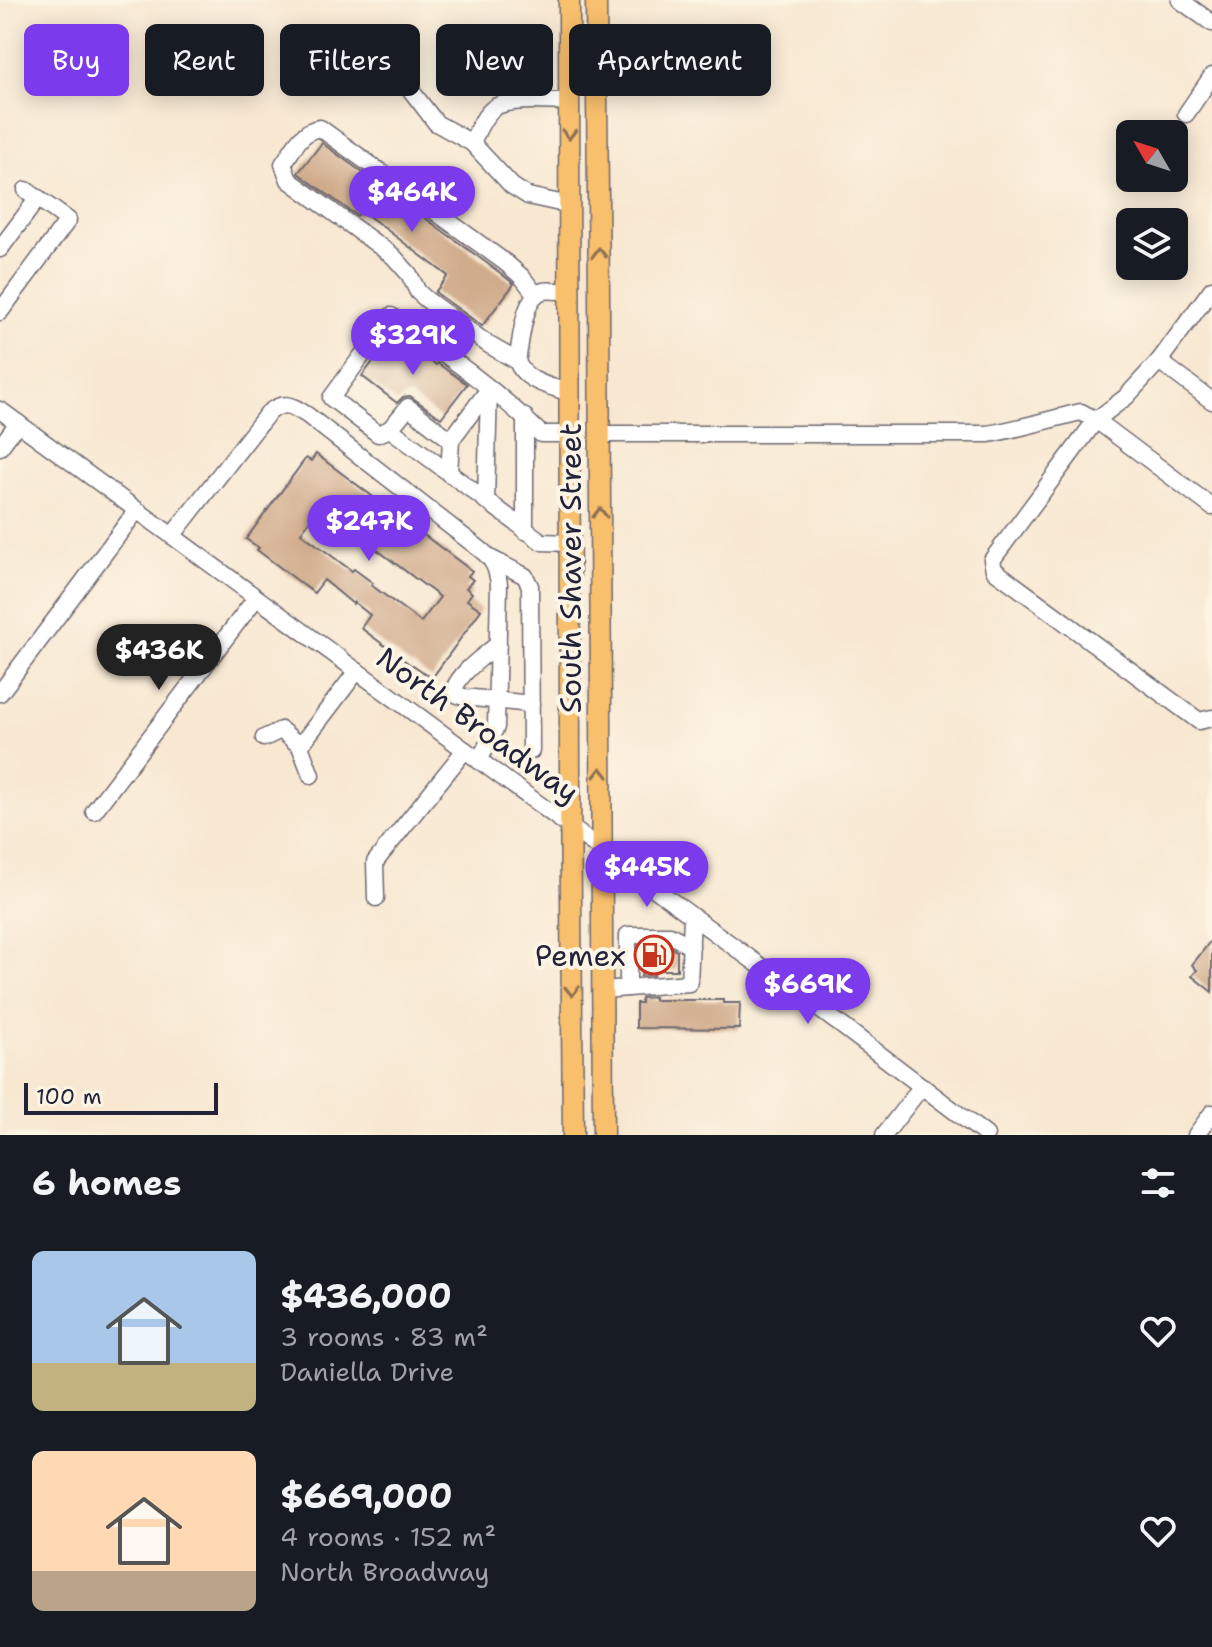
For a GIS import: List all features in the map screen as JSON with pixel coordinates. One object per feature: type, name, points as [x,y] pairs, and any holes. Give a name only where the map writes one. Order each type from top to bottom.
[{"type":"main road","name":"South Shaver Street","points":[[569,0],[573,1135]]},
{"type":"main road","name":"South Shaver Street","points":[[596,0],[603,1135]]},
{"type":"main road","points":[[569,102],[597,104]]},
{"type":"main road","points":[[569,292],[599,293]]},
{"type":"main road","points":[[570,434],[600,434]]},
{"type":"main road","points":[[573,1094],[603,1095]]},
{"type":"street","points":[[1180,0],[1212,23]]},
{"type":"street","points":[[1186,114],[1212,76]]},
{"type":"street","points":[[414,96],[436,123],[472,143],[512,186],[528,196],[569,205]]},
{"type":"street","points":[[472,143],[495,107],[510,103],[569,102]]},
{"type":"street","points":[[517,361],[489,345],[427,300],[393,256],[289,180],[283,164],[303,135],[311,129],[320,128],[506,263],[536,295]]},
{"type":"street","points":[[0,249],[6,230],[32,194],[68,220],[6,291],[0,312]]},
{"type":"street","points":[[1212,289],[1159,361],[1126,397],[1096,420],[992,560],[994,570],[1199,721],[1212,718]]},
{"type":"street","points":[[569,292],[543,291],[528,305],[517,361],[520,370],[533,380],[569,393]]},
{"type":"street","points":[[451,440],[408,407],[390,429],[378,434],[331,398],[391,316],[525,417],[541,434],[570,434]]},
{"type":"street","points":[[1159,361],[1212,401]]},
{"type":"street","points":[[449,474],[451,440],[489,389]]},
{"type":"street","points":[[486,501],[489,389]]},
{"type":"street","points":[[172,536],[268,413],[286,404],[307,415],[492,559],[525,576],[530,586],[531,751]]},
{"type":"street","name":"North Broadway","points":[[0,410],[986,1135]]},
{"type":"street","points":[[600,434],[988,434],[1081,412],[1212,507]]},
{"type":"street","points":[[525,417],[525,531]]},
{"type":"street","points":[[0,447],[18,423]]},
{"type":"street","points":[[390,429],[542,542],[570,543]]},
{"type":"street","points":[[0,693],[137,510]]},
{"type":"street","points":[[479,761],[496,727],[499,584],[492,559]]},
{"type":"street","points":[[94,811],[256,598]]},
{"type":"street","points":[[498,644],[463,675],[454,689],[464,697],[531,704]]},
{"type":"street","points":[[300,746],[357,671]]},
{"type":"street","points":[[264,738],[281,730],[300,746],[311,775]]},
{"type":"street","points":[[376,898],[375,862],[465,750]]},
{"type":"street","points":[[603,990],[689,983],[692,917]]},
{"type":"street","points":[[628,988],[628,935],[670,935],[691,946]]},
{"type":"street","points":[[884,1135],[922,1086]]},
{"type":"street","points":[[1196,1135],[1212,1113]]},
{"type":"building","points":[[322,143],[514,284],[482,326],[435,292],[448,276],[362,211],[357,216],[298,173]]},
{"type":"building","points":[[395,333],[436,365],[467,384],[441,418],[410,396],[403,397],[397,403],[362,376]]},
{"type":"building","points":[[316,454],[472,571],[468,576],[473,580],[466,588],[472,593],[467,600],[481,610],[432,678],[361,628],[370,615],[354,602],[324,580],[314,593],[246,539],[306,458],[311,461]],"holes":[[[320,507],[440,597],[421,622],[371,585],[373,583],[301,533]]]},
{"type":"building","points":[[1212,939],[1212,992],[1192,976],[1197,970],[1192,965]]},
{"type":"building","points":[[639,946],[667,946],[677,951],[677,970],[655,970],[654,975],[641,976]]},
{"type":"building","points":[[654,997],[654,1000],[723,1000],[723,1003],[740,1003],[739,1029],[636,1028],[636,1003],[641,1003],[641,998]]},
{"type":"place","name":"Pemex","points":[[654,955]]}]
